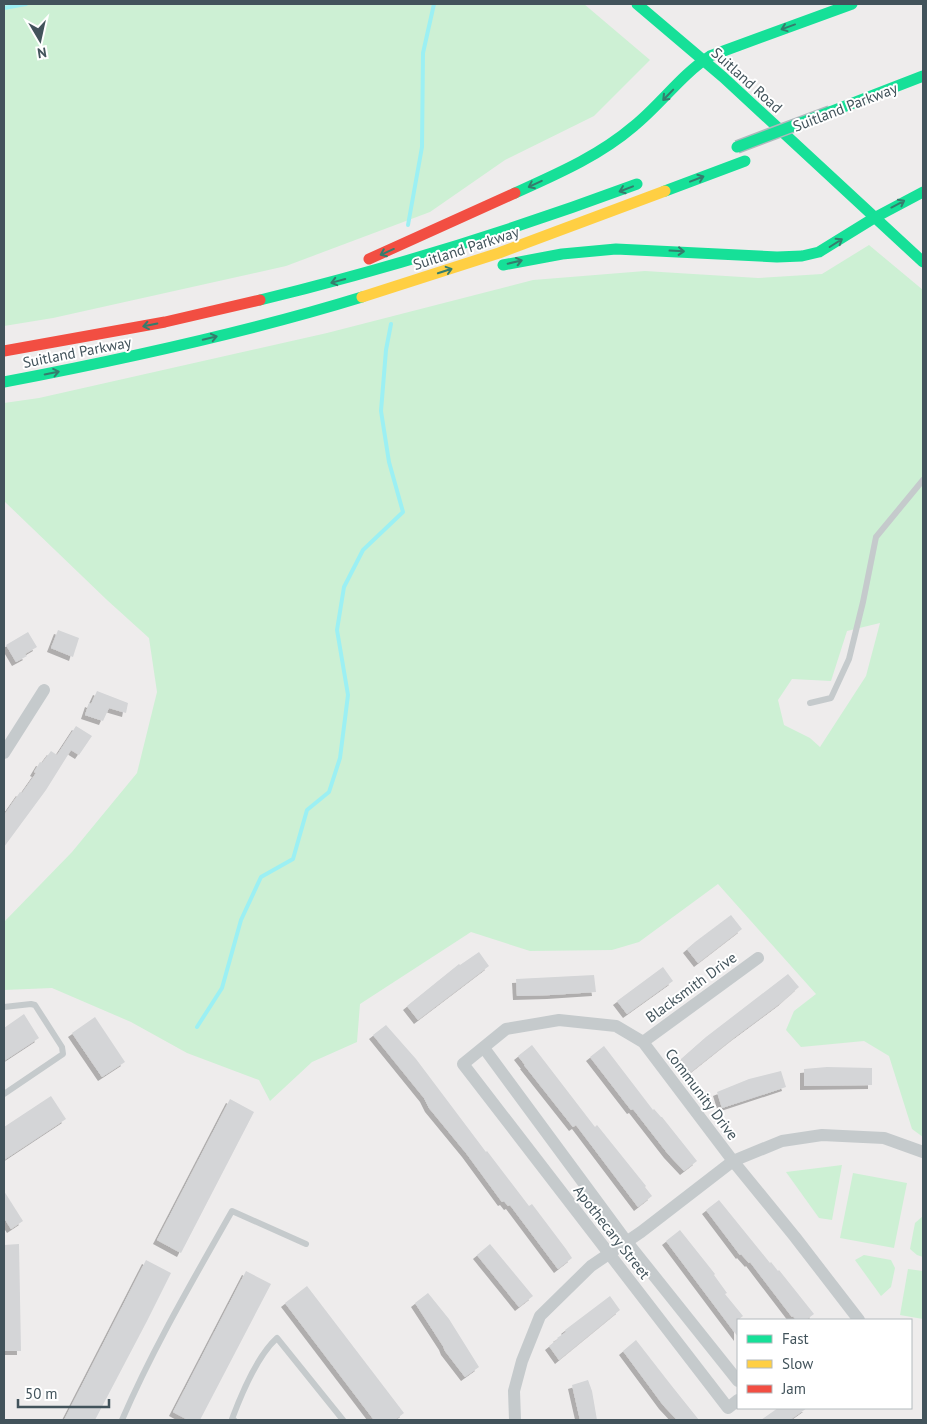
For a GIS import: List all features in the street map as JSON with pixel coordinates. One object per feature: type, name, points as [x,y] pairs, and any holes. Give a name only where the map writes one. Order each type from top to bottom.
[{"type":"main road","name":"Suitland Road","points":[[636,4],[723,77],[923,262]]},
{"type":"main road","points":[[232,307],[300,281],[344,269],[373,258],[581,163],[631,130],[703,60],[724,50],[852,4]]},
{"type":"main road","name":"Suitland Parkway","points":[[733,149],[923,76]]},
{"type":"main road","name":"Suitland Parkway","points":[[781,147],[809,136]]},
{"type":"main road","name":"Suitland Parkway","points":[[4,382],[174,347],[349,301],[529,242],[750,159]]},
{"type":"main road","name":"Suitland Parkway","points":[[4,351],[131,329],[333,282],[453,248],[554,215],[649,180]]},
{"type":"main road","points":[[489,269],[552,256],[616,250],[777,257],[802,256],[819,252],[874,218],[923,192]]},
{"type":"main road","points":[[349,301],[427,288]]},
{"type":"street","points":[[4,753],[44,690]]},
{"type":"street","name":"Blacksmith Drive","points":[[643,1042],[758,958]]},
{"type":"street","name":"Community Drive","points":[[463,1064],[506,1029],[559,1020],[616,1026],[643,1042],[733,1161],[858,1319]]},
{"type":"street","name":"Apothecary Street","points":[[484,1048],[627,1242],[737,1380]]},
{"type":"street","name":"Apothecary Street","points":[[463,1064],[728,1408],[737,1401]]},
{"type":"street","points":[[515,1420],[514,1391],[522,1361],[540,1316],[590,1266],[627,1242],[733,1161],[782,1141],[822,1135],[884,1138],[923,1152]]},
{"type":"lane","points":[[810,702],[831,698],[849,659],[876,537],[923,480]]},
{"type":"lane","points":[[4,1007],[35,1005],[62,1047],[63,1054],[4,1094]]},
{"type":"lane","points":[[122,1420],[175,1311],[232,1211],[306,1244]]},
{"type":"lane","points":[[232,1420],[240,1399],[268,1346],[277,1338],[342,1420]]},
{"type":"green space","points":[[4,4],[584,4],[650,60],[594,116],[505,160],[430,212],[286,266],[53,318],[4,326]]},
{"type":"green space","points":[[869,245],[923,290],[923,1137],[912,1129],[889,1056],[864,1041],[801,1047],[786,1030],[794,1011],[816,994],[718,884],[639,942],[612,950],[530,951],[471,932],[360,1004],[357,1042],[312,1062],[270,1101],[259,1080],[187,1053],[131,1022],[52,988],[4,990],[4,922],[72,852],[137,773],[157,692],[149,638],[4,501],[4,403],[39,398],[327,333],[533,280],[645,271],[758,278],[822,274]],"holes":[[[880,623],[866,676],[820,747],[810,738],[784,725],[778,700],[792,679],[831,681],[847,631]]]},
{"type":"green space","points":[[842,1165],[832,1220],[819,1218],[786,1172]]},
{"type":"green space","points":[[853,1173],[907,1183],[894,1248],[840,1238]]},
{"type":"green space","points":[[923,1216],[923,1257],[910,1249],[915,1223]]},
{"type":"green space","points":[[864,1255],[891,1260],[895,1268],[891,1287],[881,1296],[855,1260]]},
{"type":"green space","points":[[908,1269],[923,1271],[923,1319],[900,1315]]},
{"type":"building","points":[[58,630],[79,638],[73,657],[51,648]]},
{"type":"building","points":[[28,632],[37,647],[25,654],[27,656],[16,662],[6,645]]},
{"type":"building","points":[[97,691],[128,703],[126,713],[109,708],[103,721],[85,715],[89,703],[91,704]]},
{"type":"building","points":[[76,726],[92,736],[79,755],[71,750],[46,790],[4,847],[4,815],[36,773],[34,772],[40,762],[42,763],[51,751],[57,755]]},
{"type":"building","points":[[731,915],[742,929],[698,963],[687,949]]},
{"type":"building","points":[[479,952],[489,966],[418,1020],[407,1006],[459,964]]},
{"type":"building","points":[[663,967],[673,981],[627,1014],[617,1001]]},
{"type":"building","points":[[788,974],[799,987],[691,1072],[681,1059],[706,1037]]},
{"type":"building","points":[[594,975],[596,992],[517,996],[516,979]]},
{"type":"building","points":[[24,1014],[39,1038],[4,1061],[4,1028]]},
{"type":"building","points":[[95,1017],[125,1062],[102,1077],[72,1033]]},
{"type":"building","points":[[386,1025],[416,1059],[486,1152],[529,1206],[532,1204],[566,1249],[572,1258],[558,1269],[510,1205],[508,1206],[504,1201],[502,1202],[466,1153],[429,1108],[424,1098],[373,1035]]},
{"type":"building","points":[[532,1045],[595,1127],[597,1125],[646,1186],[652,1196],[638,1207],[576,1125],[573,1127],[518,1056]]},
{"type":"building","points":[[604,1046],[653,1110],[662,1117],[697,1161],[684,1171],[668,1154],[633,1109],[631,1110],[590,1057]]},
{"type":"building","points":[[827,1067],[872,1068],[872,1085],[804,1086],[804,1069]]},
{"type":"building","points":[[781,1071],[786,1087],[722,1108],[717,1092],[749,1079]]},
{"type":"building","points":[[51,1096],[66,1119],[4,1160],[4,1127]]},
{"type":"building","points":[[230,1099],[254,1112],[181,1253],[157,1240]]},
{"type":"building","points":[[4,1191],[23,1221],[11,1229],[4,1218]]},
{"type":"building","points":[[719,1200],[814,1314],[807,1319],[795,1319],[792,1317],[750,1262],[740,1255],[706,1210]]},
{"type":"building","points":[[680,1230],[715,1274],[727,1293],[725,1294],[743,1316],[737,1319],[737,1336],[666,1241]]},
{"type":"building","points":[[19,1244],[21,1351],[4,1351],[4,1245]]},
{"type":"building","points":[[490,1244],[533,1296],[519,1307],[477,1255]]},
{"type":"building","points":[[146,1260],[171,1273],[147,1321],[95,1420],[64,1420]]},
{"type":"building","points":[[246,1271],[271,1284],[200,1420],[188,1420],[173,1412]]},
{"type":"building","points":[[307,1286],[404,1413],[395,1420],[374,1420],[285,1303]]},
{"type":"building","points":[[428,1293],[449,1319],[479,1367],[465,1377],[445,1351],[415,1303]]},
{"type":"building","points":[[610,1296],[620,1310],[559,1360],[549,1346],[566,1332],[565,1330]]},
{"type":"building","points":[[636,1340],[699,1420],[677,1420],[663,1405],[623,1351]]},
{"type":"building","points":[[588,1380],[597,1420],[580,1420],[572,1385]]},
{"type":"building","points":[[777,1409],[806,1409],[790,1420],[761,1420]]},
{"type":"waterway","points":[[4,8],[26,4]]},
{"type":"waterway","points":[[408,225],[422,147],[423,53],[434,4]]},
{"type":"waterway","points":[[197,1027],[222,988],[241,920],[261,877],[293,859],[307,810],[329,792],[340,758],[348,695],[337,630],[344,587],[363,550],[403,512],[389,462],[381,411],[386,350],[391,324]]},
{"type":"traffic: fast","points":[[637,4],[723,77],[923,262]]},
{"type":"traffic: fast","points":[[515,193],[577,164],[621,137],[690,72],[710,56],[852,4]]},
{"type":"traffic: fast","points":[[830,112],[923,76]]},
{"type":"traffic: fast","points":[[737,147],[830,112]]},
{"type":"traffic: fast","points":[[665,191],[745,161]]},
{"type":"traffic: fast","points":[[260,300],[450,248],[637,184]]},
{"type":"traffic: fast","points":[[503,265],[562,254],[616,249],[777,257],[802,256],[819,252],[874,218],[923,192]]},
{"type":"traffic: fast","points":[[4,382],[185,344],[274,322],[362,297]]},
{"type":"traffic: slow","points":[[362,297],[499,253],[665,191]]},
{"type":"traffic: jam","points":[[369,259],[515,193]]},
{"type":"traffic: jam","points":[[4,351],[165,322],[260,300]]}]
